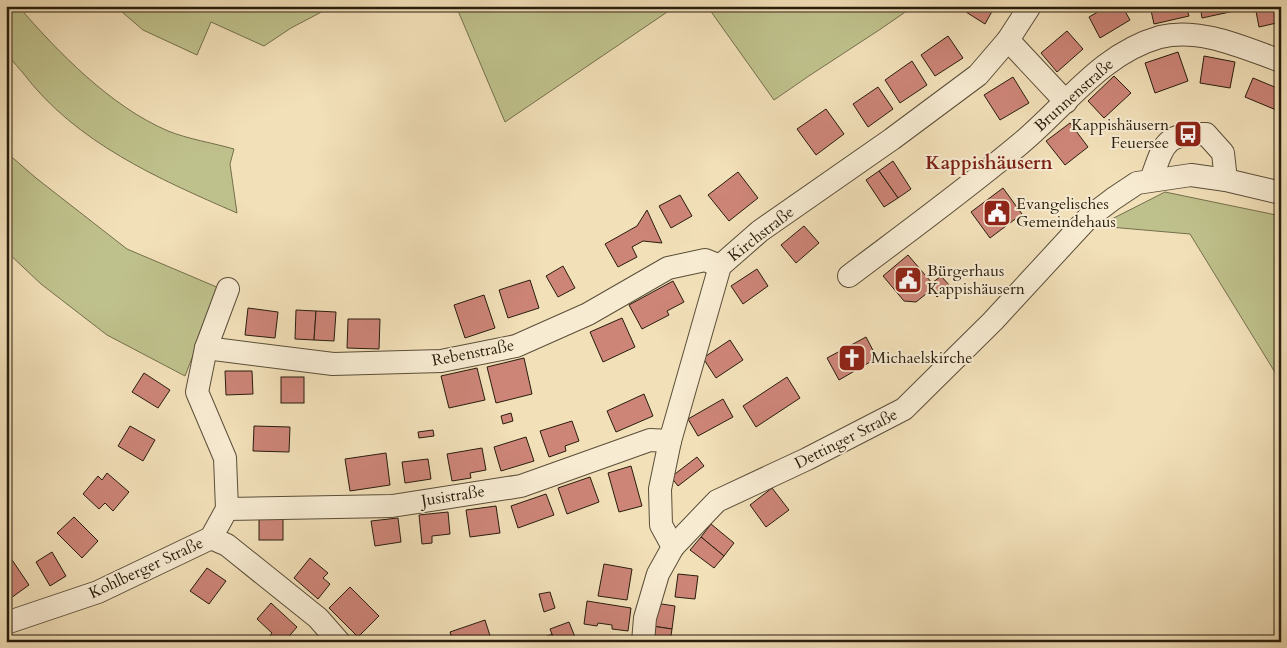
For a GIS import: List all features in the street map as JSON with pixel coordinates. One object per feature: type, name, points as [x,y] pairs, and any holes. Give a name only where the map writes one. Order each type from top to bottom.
[{"type":"street","name":"Kirchstraße","points":[[673,547],[661,526],[660,489],[670,441],[720,266],[760,231],[892,139],[978,75],[1008,40],[1030,6]]},
{"type":"street","name":"Brunnenstraße","points":[[849,276],[1021,143],[1066,102],[1082,84],[1122,51],[1161,37],[1195,35],[1233,44],[1281,61]]},
{"type":"street","points":[[1008,40],[1066,102]]},
{"type":"street","points":[[1151,180],[1163,146],[1174,138],[1188,134],[1206,134],[1223,153],[1226,180]]},
{"type":"street","name":"Dettinger Straße","points":[[643,642],[645,618],[658,574],[673,547],[717,501],[807,459],[904,409],[993,321],[1088,218],[1137,183],[1191,175],[1226,180],[1281,193]]},
{"type":"street","name":"Rebenstraße","points":[[206,348],[332,364],[441,361],[516,346],[588,314],[668,268],[706,260],[720,266]]},
{"type":"street","points":[[210,538],[227,509],[225,458],[196,392],[206,348],[228,289]]},
{"type":"street","name":"Jusistraße","points":[[227,509],[404,504],[521,486],[650,440],[670,441]]},
{"type":"street","name":"Kohlberger Straße","points":[[8,623],[98,592],[210,538],[227,545],[321,620],[339,642]]},
{"type":"green space","points":[[6,6],[18,6],[68,60],[126,108],[168,131],[234,149],[230,164],[237,213],[149,172],[93,139],[68,120],[44,98],[8,55],[5,43]]},
{"type":"green space","points":[[115,6],[324,6],[329,8],[291,28],[264,46],[211,22],[197,55],[143,30]]},
{"type":"green space","points":[[456,6],[676,6],[505,122]]},
{"type":"green space","points":[[707,6],[914,6],[774,100]]},
{"type":"green space","points":[[6,152],[36,178],[127,249],[219,288],[185,376],[107,335],[41,284],[6,251]]},
{"type":"green space","points":[[1165,192],[1281,216],[1281,382],[1190,234],[1098,226]]},
{"type":"building","points":[[970,6],[995,6],[985,24],[966,12]]},
{"type":"building","points":[[1108,6],[1122,6],[1130,20],[1100,38],[1089,17]]},
{"type":"building","points":[[1150,6],[1186,6],[1189,16],[1154,24]]},
{"type":"building","points":[[1200,6],[1238,6],[1239,10],[1202,18]]},
{"type":"building","points":[[1255,6],[1281,6],[1281,22],[1259,27]]},
{"type":"building","points":[[1067,31],[1083,49],[1057,72],[1041,53]]},
{"type":"building","points":[[948,36],[963,58],[935,76],[921,55]]},
{"type":"building","points":[[1178,52],[1188,81],[1155,93],[1145,63]]},
{"type":"building","points":[[1204,56],[1235,62],[1230,88],[1200,83]]},
{"type":"building","points":[[912,61],[927,85],[900,103],[885,80]]},
{"type":"building","points":[[1114,76],[1131,93],[1104,118],[1088,101]]},
{"type":"building","points":[[1013,77],[1029,103],[1000,120],[984,95]]},
{"type":"building","points":[[1253,78],[1277,88],[1281,80],[1281,112],[1245,97]]},
{"type":"building","points":[[878,87],[893,109],[868,127],[853,104]]},
{"type":"building","points":[[826,109],[844,134],[816,155],[797,129]]},
{"type":"building","points":[[1070,123],[1088,147],[1065,165],[1046,141]]},
{"type":"building","points":[[893,161],[911,189],[898,198],[879,171]]},
{"type":"building","points":[[879,171],[898,198],[884,207],[866,180]]},
{"type":"building","points":[[738,172],[758,198],[729,221],[708,195]]},
{"type":"building","name":"Evangelisches Gemeindehaus","points":[[1003,188],[1022,214],[990,238],[971,212]]},
{"type":"building","points":[[680,195],[692,216],[671,228],[659,206]]},
{"type":"building","points":[[647,210],[662,243],[643,241],[632,247],[637,257],[618,267],[605,244],[637,226]]},
{"type":"building","points":[[804,226],[819,243],[796,263],[781,245]]},
{"type":"building","name":"Bürgerhaus Kappishäusern","points":[[908,255],[932,283],[941,276],[950,286],[937,297],[931,290],[916,302],[904,301],[883,276]]},
{"type":"building","points":[[563,266],[575,288],[558,297],[546,276]]},
{"type":"building","points":[[757,269],[768,286],[743,304],[731,286]]},
{"type":"building","points":[[530,280],[539,308],[508,318],[499,290]]},
{"type":"building","points":[[673,281],[684,302],[667,311],[669,315],[642,329],[629,305]]},
{"type":"building","points":[[484,295],[495,328],[465,338],[454,305]]},
{"type":"building","points":[[248,308],[278,312],[275,338],[245,335]]},
{"type":"building","points":[[296,310],[316,311],[314,340],[295,339]]},
{"type":"building","points":[[316,311],[336,312],[334,341],[314,340]]},
{"type":"building","points":[[622,318],[635,347],[603,362],[590,332]]},
{"type":"building","points":[[348,319],[380,319],[379,349],[347,348]]},
{"type":"building","name":"Michaelskirche","points":[[866,337],[877,358],[839,380],[827,358]]},
{"type":"building","points":[[730,340],[743,360],[716,378],[703,358]]},
{"type":"building","points":[[524,358],[532,394],[496,403],[487,367]]},
{"type":"building","points":[[477,368],[485,400],[449,408],[441,376]]},
{"type":"building","points":[[225,371],[252,371],[253,394],[226,395]]},
{"type":"building","points":[[144,373],[170,390],[158,408],[132,392]]},
{"type":"building","points":[[281,377],[304,377],[304,403],[281,403]]},
{"type":"building","points":[[787,377],[800,398],[756,427],[743,406]]},
{"type":"building","points":[[644,394],[653,416],[616,432],[607,411]]},
{"type":"building","points":[[723,399],[733,417],[698,436],[688,419]]},
{"type":"building","points":[[511,413],[513,421],[503,424],[501,416]]},
{"type":"building","points":[[572,421],[579,441],[565,446],[566,451],[549,457],[540,431]]},
{"type":"building","points":[[130,426],[155,440],[143,461],[118,446]]},
{"type":"building","points":[[254,426],[290,427],[289,452],[253,451]]},
{"type":"building","points":[[433,430],[434,436],[419,438],[418,432]]},
{"type":"building","points":[[526,437],[534,461],[501,471],[494,447]]},
{"type":"building","points":[[482,448],[486,470],[470,473],[471,478],[452,481],[447,454]]},
{"type":"building","points":[[386,453],[390,485],[350,491],[345,459]]},
{"type":"building","points":[[697,457],[704,466],[678,486],[671,477]]},
{"type":"building","points":[[428,459],[431,479],[405,483],[402,462]]},
{"type":"building","points":[[631,466],[642,506],[619,512],[608,473]]},
{"type":"building","points":[[107,473],[129,492],[113,511],[105,503],[99,509],[83,494],[98,476],[102,480]]},
{"type":"building","points":[[590,477],[599,502],[567,514],[558,488]]},
{"type":"building","points":[[772,488],[789,510],[766,527],[750,505]]},
{"type":"building","points":[[546,494],[554,515],[518,528],[511,506]]},
{"type":"building","points":[[496,506],[500,533],[470,537],[466,510]]},
{"type":"building","points":[[448,512],[450,534],[432,536],[432,543],[422,544],[419,515]]},
{"type":"building","points":[[74,517],[98,541],[82,558],[57,533]]},
{"type":"building","points":[[398,518],[401,542],[375,546],[371,521]]},
{"type":"building","points":[[259,519],[283,519],[283,540],[259,540]]},
{"type":"building","points":[[711,524],[734,543],[724,556],[701,537]]},
{"type":"building","points":[[701,537],[724,556],[714,568],[690,550]]},
{"type":"building","points":[[6,551],[29,585],[11,598],[6,590]]},
{"type":"building","points":[[52,552],[66,576],[50,586],[36,562]]},
{"type":"building","points":[[310,558],[328,573],[323,578],[330,584],[318,599],[294,578]]},
{"type":"building","points":[[604,564],[632,569],[627,600],[598,596]]},
{"type":"building","points":[[207,568],[226,581],[209,604],[190,591]]},
{"type":"building","points":[[678,574],[698,576],[695,599],[675,597]]},
{"type":"building","points":[[350,587],[379,616],[358,637],[329,608]]},
{"type":"building","points":[[550,592],[555,608],[544,612],[539,594]]},
{"type":"building","points":[[587,601],[631,608],[628,631],[612,629],[612,625],[598,623],[597,626],[584,624]]},
{"type":"building","points":[[271,603],[297,627],[284,642],[273,642],[268,638],[272,633],[257,619]]},
{"type":"building","points":[[655,603],[675,606],[672,629],[652,626]]},
{"type":"building","points":[[485,620],[492,642],[453,642],[450,632]]},
{"type":"building","points":[[569,622],[577,642],[555,642],[550,629]]},
{"type":"building","points":[[652,626],[672,629],[670,642],[650,642]]},
{"type":"building","points":[[552,634],[554,642],[533,642]]},
{"type":"place","name":"Kappishäusern Feuersee","points":[[1188,134]]},
{"type":"place","name":"Evangelisches Gemeindehaus","points":[[997,213]]},
{"type":"place","name":"Bürgerhaus Kappishäusern","points":[[908,280]]},
{"type":"place","name":"Michaelskirche","points":[[852,358]]},
{"type":"district","name":"Kappishäusern","points":[[989,163]]}]
